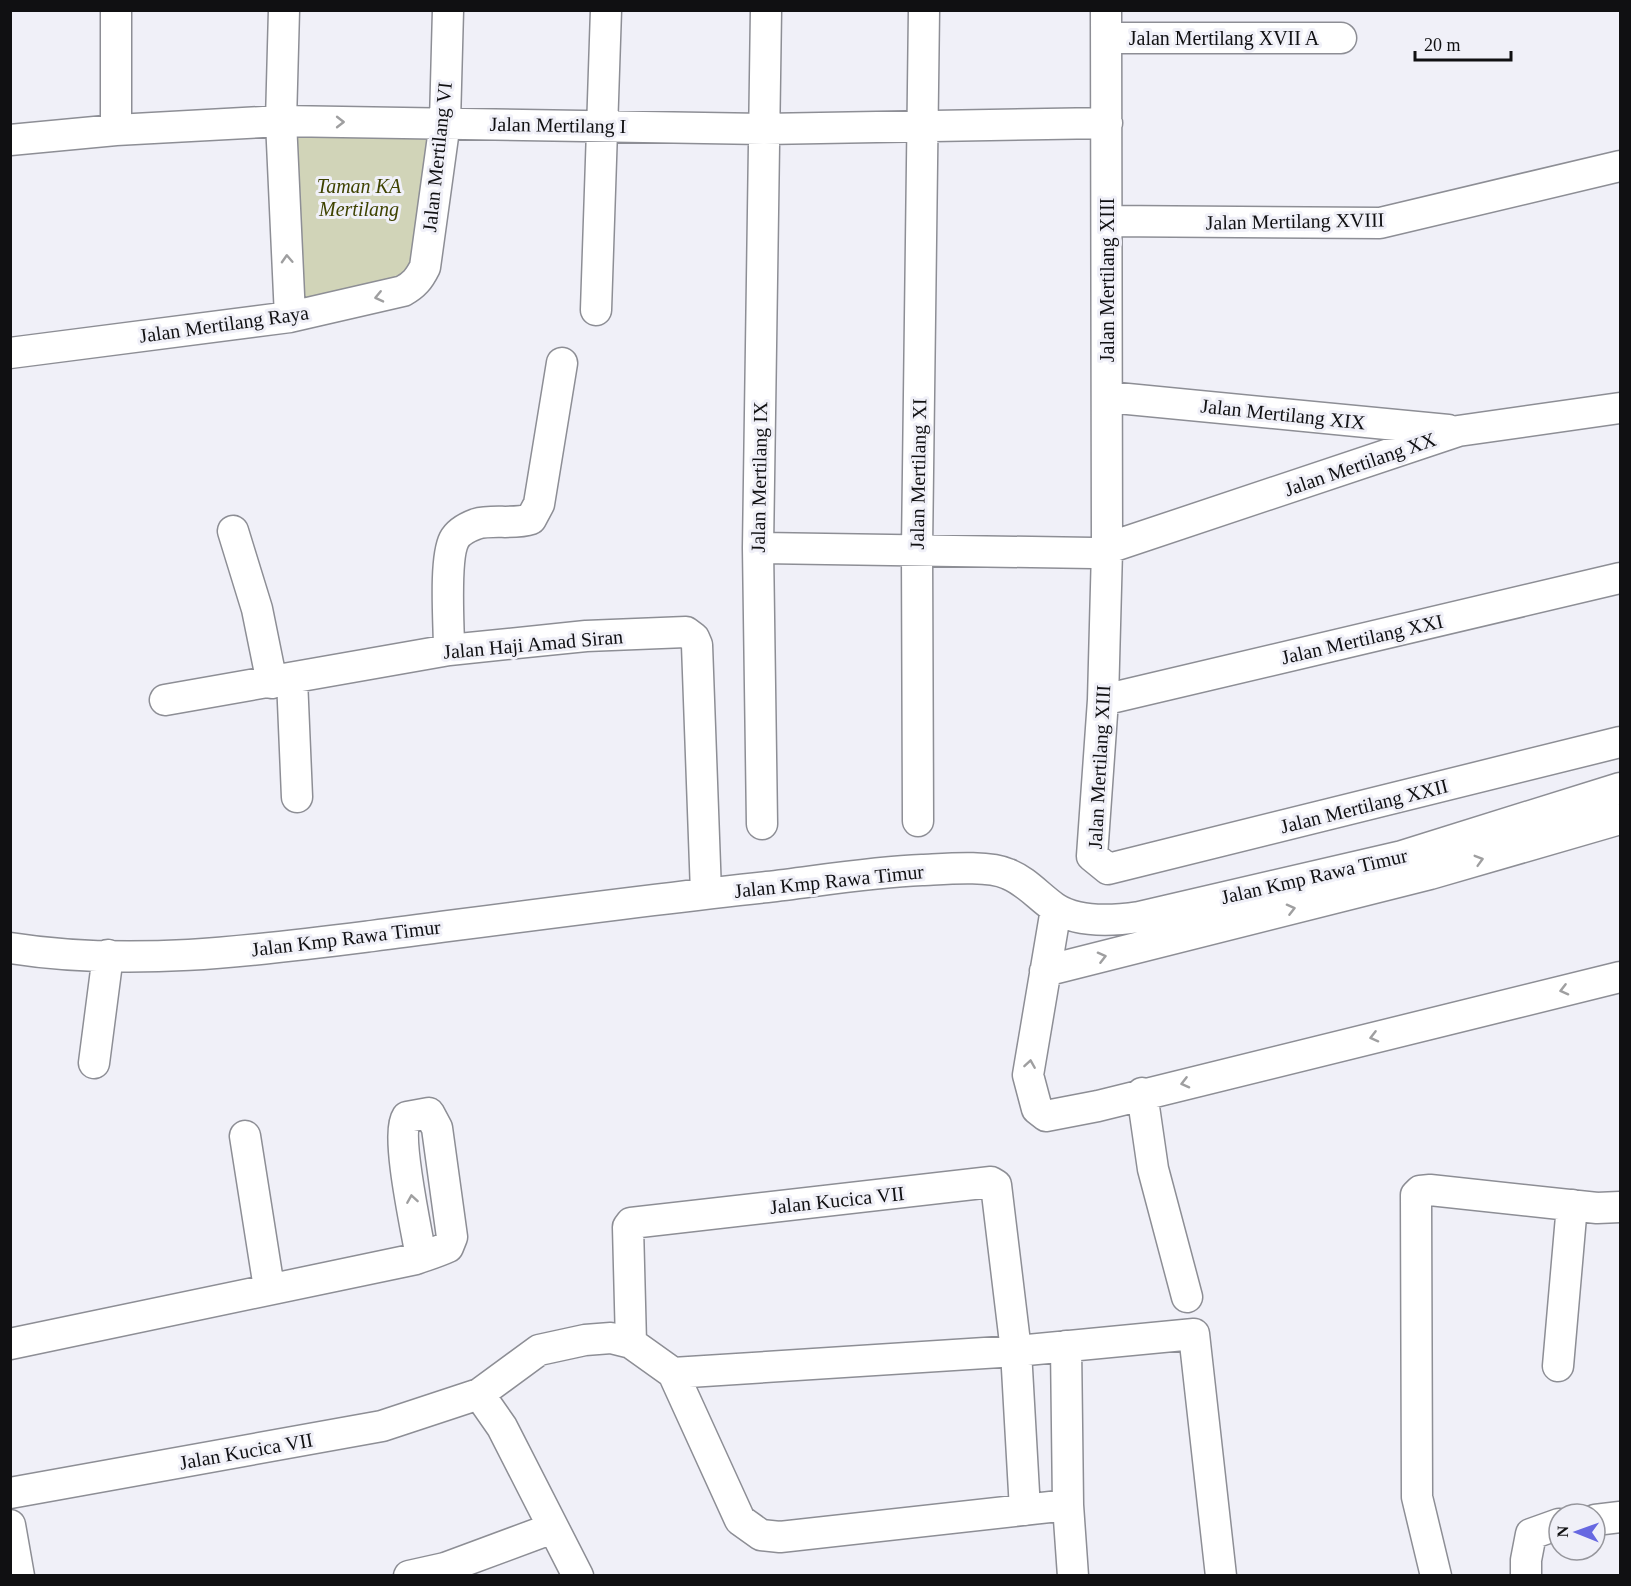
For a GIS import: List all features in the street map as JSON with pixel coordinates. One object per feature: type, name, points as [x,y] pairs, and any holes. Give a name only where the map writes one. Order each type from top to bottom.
[{"type":"street","points":[[116,10],[116,130]]},
{"type":"street","points":[[284,10],[281,122],[290,317]]},
{"type":"street","name":"Jalan Mertilang VI","points":[[425,267],[445,122],[448,10]]},
{"type":"street","points":[[596,310],[604,127],[606,10]]},
{"type":"street","name":"Jalan Mertilang IX","points":[[762,824],[758,548],[766,10]]},
{"type":"street","name":"Jalan Mertilang XI","points":[[918,821],[917,549],[924,10]]},
{"type":"street","name":"Jalan Mertilang XVII A","points":[[1106,24],[1341,38]]},
{"type":"street","name":"Jalan Mertilang XIII","points":[[1106,24],[1107,550],[1103,700],[1092,856],[1108,869]]},
{"type":"street","name":"Jalan Mertilang I","points":[[10,140],[116,130],[281,122],[445,122],[764,129],[1107,123]]},
{"type":"street","name":"Jalan Mertilang XVIII","points":[[1107,221],[1380,223],[1620,166]]},
{"type":"street","name":"Jalan Mertilang Raya","points":[[10,353],[290,317],[403,291],[419,280],[425,267]]},
{"type":"street","points":[[449,650],[450,556],[454,539],[465,528],[479,523],[518,523],[531,519],[539,504],[562,363]]},
{"type":"street","name":"Jalan Mertilang XIX","points":[[1107,397],[1458,431]]},
{"type":"street","name":"Jalan Mertilang XX","points":[[1107,550],[1458,431],[1620,408]]},
{"type":"street","points":[[233,531],[282,681],[297,797]]},
{"type":"street","points":[[758,548],[1093,553],[1107,550]]},
{"type":"street","name":"Jalan Mertilang XXI","points":[[1103,700],[1620,578]]},
{"type":"street","name":"Jalan Haji Amad Siran","points":[[165,700],[449,650],[586,636],[686,632],[694,638],[697,645],[706,893]]},
{"type":"street","name":"Jalan Mertilang XXII","points":[[1108,869],[1620,742]]},
{"type":"street","name":"Jalan Kmp Rawa Timur","points":[[10,948],[55,955],[177,956],[307,945],[706,893],[919,870],[975,870],[1007,873],[1032,889],[1056,909],[1089,919],[1139,917],[1402,856],[1620,788]]},
{"type":"street","points":[[1045,971],[1430,874],[1620,819]]},
{"type":"street","points":[[1056,909],[1028,1075],[1037,1109],[1046,1116],[1098,1106],[1142,1093],[1620,977]]},
{"type":"street","points":[[94,1063],[108,955]]},
{"type":"street","points":[[1142,1093],[1154,1169],[1187,1297]]},
{"type":"street","points":[[245,1136],[269,1288]]},
{"type":"street","name":"Jalan Kucica VII","points":[[631,1343],[628,1227],[630,1223],[991,1182],[996,1185],[999,1194],[1016,1351],[1025,1510]]},
{"type":"street","points":[[1436,1575],[1417,1497],[1416,1195],[1420,1191],[1430,1190],[1572,1205],[1620,1207]]},
{"type":"street","points":[[1558,1366],[1572,1205]]},
{"type":"street","points":[[10,1344],[421,1257]]},
{"type":"street","points":[[673,1373],[1016,1351],[1194,1334],[1221,1575]]},
{"type":"street","name":"Jalan Kucica VII","points":[[10,1493],[382,1426],[479,1394],[539,1350],[585,1340],[611,1338],[631,1343],[673,1373],[740,1520],[761,1535],[780,1537],[1068,1505]]},
{"type":"street","points":[[1066,1346],[1068,1505],[1073,1575]]},
{"type":"street","points":[[479,1394],[501,1427],[578,1575]]},
{"type":"street","points":[[10,1525],[16,1569]]},
{"type":"street","points":[[410,1575],[445,1568],[553,1528]]},
{"type":"street","points":[[1526,1575],[1526,1560],[1531,1534],[1547,1528]]},
{"type":"green space","name":"Taman KA Mertilang","points":[[281,121],[445,122],[425,267],[290,317]]}]
